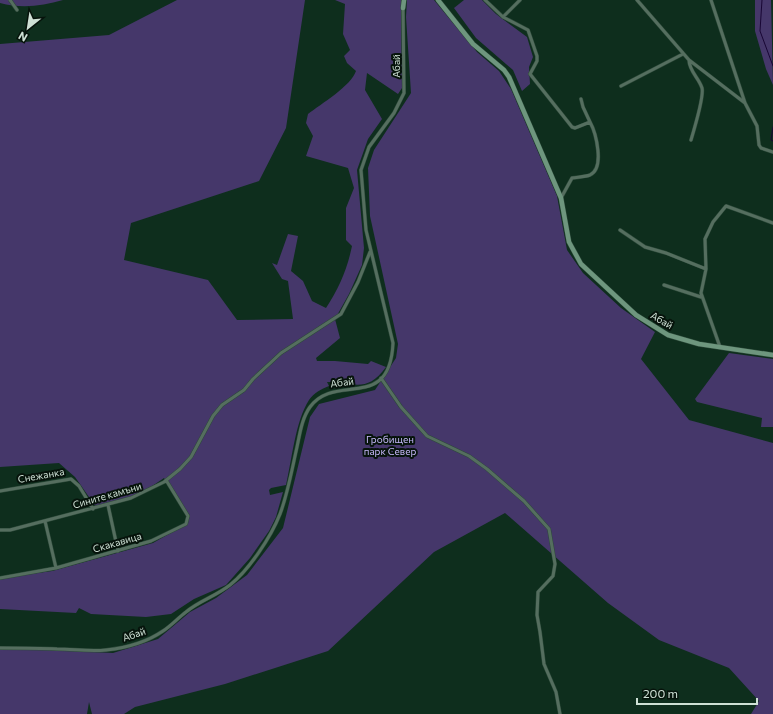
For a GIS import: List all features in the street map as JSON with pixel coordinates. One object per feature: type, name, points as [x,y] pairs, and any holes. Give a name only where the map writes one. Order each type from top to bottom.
[{"type":"street","points":[[10,0],[17,10]]},
{"type":"street","name":"Абай","points":[[0,648],[90,650],[123,647],[153,637],[164,630],[185,612],[230,586],[247,567],[274,527],[285,498],[304,418],[312,403],[324,394],[341,390],[365,388],[381,378],[390,363],[393,343],[391,329],[370,252],[363,208],[361,170],[369,147],[394,113],[404,93],[404,0]]},
{"type":"street","name":"Абай","points":[[438,0],[470,40],[504,70],[509,77],[562,198],[569,242],[581,264],[636,315],[658,329],[682,340],[773,355]]},
{"type":"street","points":[[485,0],[502,17],[524,28],[531,35],[537,61],[530,74],[556,109],[575,128],[590,122]]},
{"type":"street","points":[[502,17],[520,0]]},
{"type":"street","points":[[638,0],[689,60],[745,104]]},
{"type":"street","points":[[711,0],[745,104],[757,126],[759,145],[764,150],[773,152]]},
{"type":"street","points":[[621,86],[683,54]]},
{"type":"street","points":[[689,60],[689,66],[700,85],[702,94],[691,140]]},
{"type":"street","points":[[562,198],[572,178],[589,176],[598,164],[597,142],[590,122],[582,107],[581,99]]},
{"type":"street","points":[[701,297],[700,293],[706,269],[705,239],[713,222],[726,206],[773,223]]},
{"type":"street","points":[[620,230],[645,247],[666,253],[706,269]]},
{"type":"street","name":"Сините камъни","points":[[0,530],[10,530],[108,505],[137,496],[166,480],[191,457],[210,421],[222,405],[244,390],[253,379],[281,353],[341,314],[358,282],[370,252]]},
{"type":"street","points":[[664,285],[701,297],[705,301],[720,347]]},
{"type":"street","points":[[381,378],[401,407],[427,436],[464,453],[487,469],[524,501],[549,528],[555,564],[553,576],[538,592],[536,615],[540,632],[544,664],[556,692],[560,714]]},
{"type":"street","name":"Снежанка","points":[[0,491],[71,479],[79,486],[94,509]]},
{"type":"street","name":"Скакавица","points":[[0,578],[56,568],[118,551],[151,541],[186,524],[188,516],[166,480]]},
{"type":"street","points":[[108,505],[118,551]]},
{"type":"street","points":[[45,520],[56,568]]},
{"type":"green space","points":[[0,0],[63,0],[40,5],[16,6],[0,3]]},
{"type":"green space","points":[[177,0],[305,0],[286,128],[259,181],[131,223],[124,260],[208,280],[237,320],[293,319],[288,281],[282,279],[272,263],[277,265],[288,234],[298,236],[291,271],[303,281],[312,301],[326,308],[339,286],[348,263],[352,246],[346,240],[346,208],[354,188],[348,168],[306,156],[313,136],[306,123],[308,114],[342,89],[353,77],[356,71],[347,63],[344,56],[350,50],[343,34],[345,4],[335,0],[401,0],[402,88],[398,94],[367,73],[365,90],[382,119],[368,139],[357,170],[364,248],[362,265],[349,294],[335,319],[340,338],[316,358],[317,361],[368,364],[371,361],[386,367],[372,381],[366,384],[359,385],[327,382],[329,386],[313,395],[309,400],[300,419],[294,441],[286,485],[271,488],[269,490],[270,495],[283,492],[276,517],[269,531],[250,558],[226,585],[194,599],[171,614],[146,617],[91,614],[79,608],[76,613],[0,609],[0,578],[52,571],[153,543],[186,524],[188,516],[164,478],[139,495],[96,507],[75,477],[59,463],[0,467],[0,44],[109,35]]},
{"type":"green space","name":"Гробищен парк Север","points":[[407,0],[434,0],[477,52],[499,71],[511,89],[557,196],[567,250],[583,273],[621,308],[655,332],[641,359],[689,420],[773,443],[773,714],[751,714],[759,701],[729,668],[659,640],[608,603],[505,513],[434,552],[328,651],[225,684],[135,707],[124,714],[92,714],[89,702],[87,714],[0,714],[0,647],[113,653],[158,639],[190,612],[216,598],[247,575],[283,528],[310,417],[319,404],[375,390],[396,358],[398,344],[370,216],[368,168],[374,150],[411,93],[406,17]]},
{"type":"green space","points":[[464,0],[482,0],[496,14],[527,37],[533,57],[529,67],[530,84],[522,91],[513,70],[476,38],[454,8]]},
{"type":"green space","points":[[755,0],[771,0],[773,85],[766,69],[755,31]]},
{"type":"green space","points":[[729,353],[773,359],[773,427],[761,427],[762,418],[697,402],[695,399]]},
{"type":"waterway","points":[[762,0],[760,31],[773,66]]},
{"type":"waterway","points":[[773,127],[771,140],[773,141]]}]
